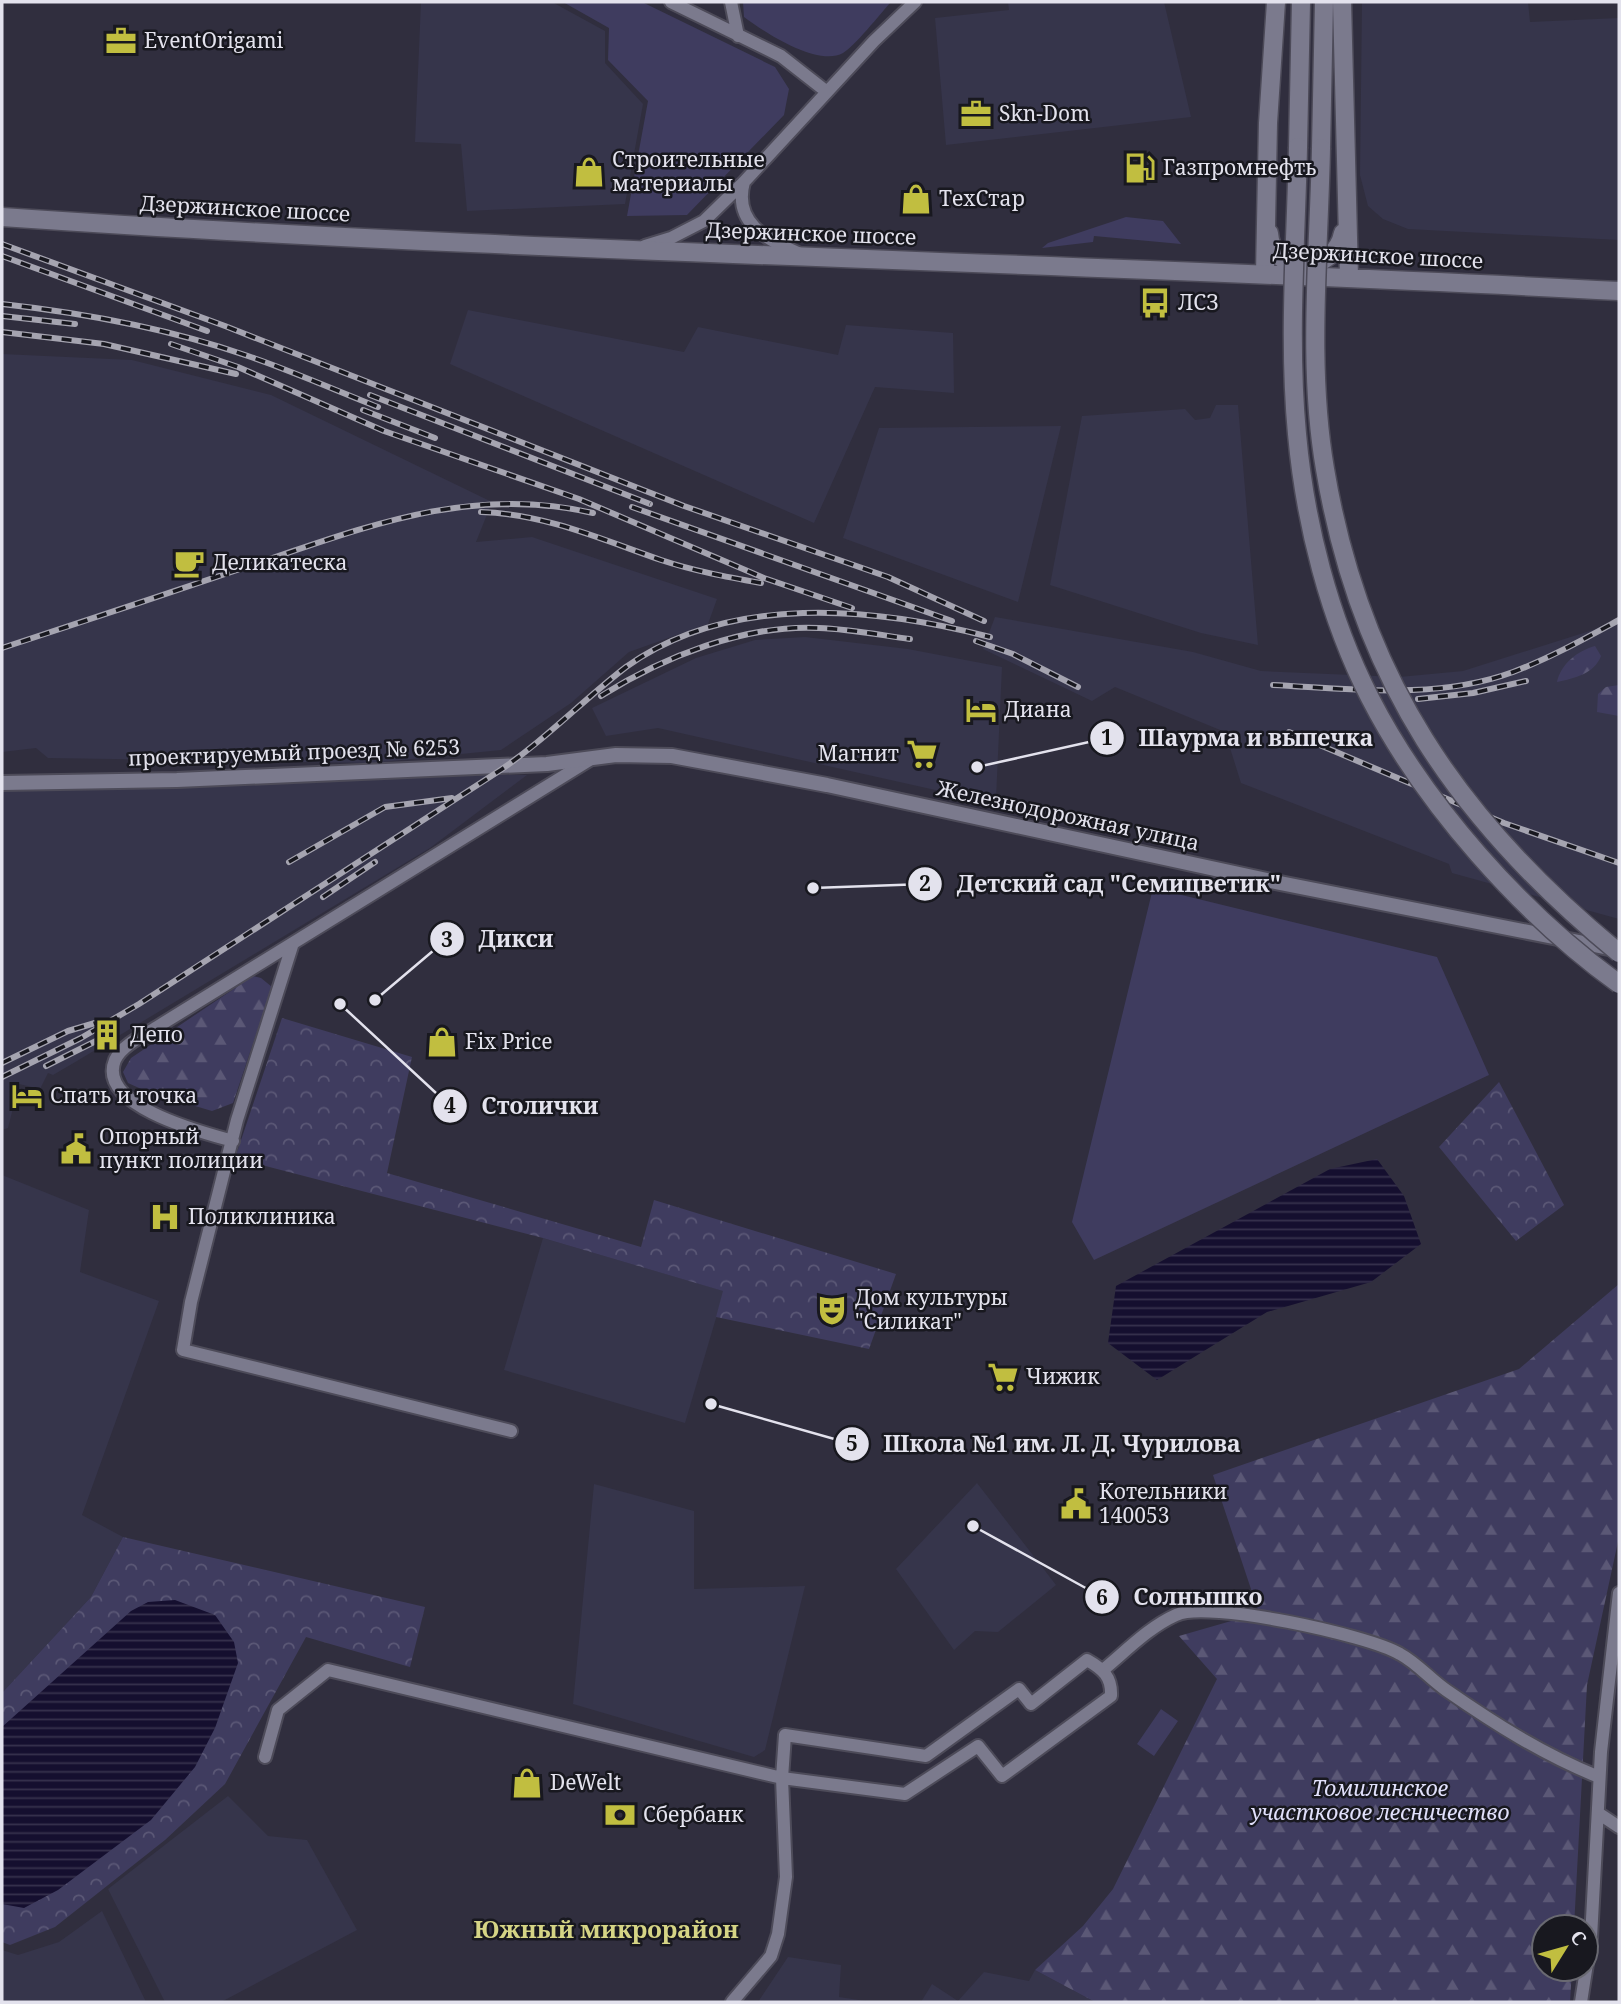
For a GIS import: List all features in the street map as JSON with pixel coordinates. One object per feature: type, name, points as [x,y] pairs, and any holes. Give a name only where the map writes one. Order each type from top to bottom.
[{"type":"main road","points":[[1265,274],[1268,112],[1276,2]]},
{"type":"main road","points":[[1301,2],[1293,354],[1297,433],[1301,473],[1317,545],[1352,659],[1393,738],[1454,822],[1551,929],[1619,984]]},
{"type":"main road","points":[[1324,2],[1317,353],[1320,430],[1333,507],[1362,614],[1392,688],[1442,767],[1534,877],[1567,910],[1619,952]]},
{"type":"main road","points":[[1342,2],[1349,277]]},
{"type":"main road","points":[[1267,202],[1272,247],[1284,259],[1300,265],[1323,262],[1334,254],[1341,241],[1347,209]]},
{"type":"main road","name":"Дзержинское шоссе","points":[[2,217],[621,250],[1349,277],[1619,291]]},
{"type":"street","points":[[671,2],[781,56],[827,92]]},
{"type":"street","points":[[731,2],[738,36]]},
{"type":"street","points":[[621,250],[671,238],[704,221],[911,4]]},
{"type":"street","points":[[744,182],[741,209],[753,229],[807,256]]},
{"type":"street","name":"Железнодорожная улица","points":[[588,761],[616,755],[687,757],[1619,952]]},
{"type":"street","points":[[233,1141],[153,1115],[124,1091],[116,1080],[113,1069],[116,1058],[125,1048],[157,1027],[588,761]]},
{"type":"street","name":"проектируемый проезд № 6253","points":[[2,783],[177,780],[588,761]]},
{"type":"street","points":[[293,943],[233,1141],[191,1302],[183,1350],[511,1431]]},
{"type":"street","points":[[1581,2002],[1591,1938],[1599,1777],[1619,1593]]},
{"type":"street","points":[[1103,1670],[1156,1627],[1178,1613],[1226,1613],[1315,1628],[1368,1641],[1400,1653],[1444,1689],[1513,1734],[1557,1760],[1599,1777]]},
{"type":"street","points":[[265,1757],[278,1710],[328,1670],[782,1779],[905,1794],[978,1746],[1002,1776],[1111,1696],[1109,1680],[1103,1670],[1087,1660],[1031,1704],[1018,1689],[926,1756],[785,1735],[782,1779],[786,1877],[778,1934],[771,1956],[732,2002]]},
{"type":"street","points":[[1598,1813],[1619,1827]]},
{"type":"shaded area","points":[[421,2],[552,2],[605,31],[605,63],[643,104],[625,204],[467,211],[461,144],[415,142]]},
{"type":"shaded area","points":[[1008,2],[1164,2],[1191,117],[946,145],[935,18],[1009,10]]},
{"type":"shaded area","points":[[1362,2],[1528,2],[1530,22],[1619,18],[1619,240],[1408,229],[1383,219],[1368,206],[1360,175]]},
{"type":"shaded area","points":[[468,310],[684,352],[698,327],[838,355],[846,325],[953,333],[954,393],[875,387],[814,523],[450,364]]},
{"type":"shaded area","points":[[2,354],[132,360],[271,395],[492,502],[476,542],[532,537],[717,599],[708,624],[629,652],[571,703],[501,750],[372,763],[48,758],[36,748],[2,752]]},
{"type":"shaded area","points":[[1216,405],[1238,405],[1258,645],[1201,633],[1050,585],[1082,416],[1185,409],[1195,420],[1210,418]]},
{"type":"shaded area","points":[[1061,426],[1018,602],[843,538],[879,428]]},
{"type":"shaded area","points":[[995,617],[1193,652],[1261,671],[1399,677],[1463,671],[1596,629],[1619,617],[1619,919],[1452,873],[1449,864],[1241,783],[1225,732],[1115,687],[1092,701],[983,649]]},
{"type":"shaded area","points":[[805,637],[908,649],[1002,667],[996,799],[989,802],[658,728],[606,736],[592,708],[696,658],[755,640]]},
{"type":"shaded area","points":[[445,774],[527,775],[430,848],[77,1061],[53,1075],[48,1073],[40,1089],[19,1084],[8,1128],[2,1130],[2,790]]},
{"type":"shaded area","points":[[1377,1159],[1404,1196],[1421,1244],[1371,1282],[1267,1312],[1157,1380],[1108,1343],[1116,1286],[1330,1169]]},
{"type":"shaded area","points":[[2,1175],[89,1210],[80,1272],[159,1301],[82,1515],[123,1537],[91,1597],[2,1693]]},
{"type":"shaded area","points":[[543,1238],[724,1291],[685,1423],[504,1370]]},
{"type":"shaded area","points":[[977,1483],[1056,1585],[998,1632],[975,1631],[954,1650],[896,1569]]},
{"type":"shaded area","points":[[594,1484],[694,1511],[694,1589],[805,1586],[765,1750],[754,1757],[573,1704]]},
{"type":"shaded area","points":[[175,1600],[215,1615],[234,1642],[238,1663],[215,1728],[195,1767],[151,1820],[58,1890],[24,1908],[2,1904],[2,1727],[131,1611],[148,1602]]},
{"type":"shaded area","points":[[228,1796],[268,1836],[307,1840],[357,1930],[221,2002],[165,2002],[108,1889]]},
{"type":"shaded area","points":[[102,1911],[146,2002],[2,2002],[2,1950],[18,1955],[59,1942]]},
{"type":"shaded area","points":[[788,1957],[841,1965],[839,1997],[872,2002],[758,2002]]},
{"type":"shaded area","points":[[1035,1970],[1095,2002],[921,2002],[932,1984],[958,2001],[984,1972],[1029,1981]]},
{"type":"green space","points":[[563,2],[642,2],[775,67],[789,89],[784,115],[687,215],[627,216],[648,101],[608,60],[609,28]]},
{"type":"green space","points":[[743,2],[891,2],[848,50],[832,56],[806,52],[764,31],[744,17]]},
{"type":"green space","points":[[1126,217],[1163,221],[1181,244],[1094,236],[1093,242],[1042,248],[1048,243]]},
{"type":"green space","points":[[1595,646],[1601,656],[1594,667],[1577,677],[1557,682],[1562,669],[1571,659]]},
{"type":"green space","points":[[1619,685],[1619,716],[1597,712],[1598,694],[1606,687]]},
{"type":"green space","points":[[1153,888],[1437,957],[1489,1075],[1094,1260],[1072,1222]]},
{"type":"green space","points":[[253,976],[261,978],[272,987],[233,1103],[212,1111],[148,1092],[128,1083],[123,1072],[131,1058]]},
{"type":"green space","points":[[282,1018],[412,1057],[387,1173],[641,1247],[654,1200],[896,1274],[869,1349],[716,1317],[723,1291],[543,1238],[235,1158]]},
{"type":"green space","points":[[1499,1082],[1564,1205],[1516,1241],[1439,1147]]},
{"type":"green space","name":"Томилинское участковое лесничество","points":[[1619,1284],[1619,1537],[1587,1685],[1575,1913],[1530,1913],[1530,1983],[1571,1983],[1570,2002],[1095,2002],[1035,1970],[1083,1926],[1113,1889],[1217,1679],[1179,1636],[1259,1613],[1213,1475],[1519,1369]]},
{"type":"green space","points":[[123,1537],[425,1607],[410,1667],[306,1637],[225,1784],[165,1840],[55,1927],[10,1945],[2,1942],[2,1693],[91,1597]]},
{"type":"green space","points":[[1161,1709],[1178,1721],[1154,1756],[1137,1744]]},
{"type":"railway","points":[[2,244],[225,326],[684,506],[888,577],[984,621]]},
{"type":"railway","points":[[2,256],[207,331]]},
{"type":"railway","points":[[2,304],[95,317],[218,346],[378,407]]},
{"type":"railway","points":[[2,316],[75,324]]},
{"type":"railway","points":[[2,332],[104,344],[236,374]]},
{"type":"railway","points":[[171,344],[238,367],[384,431],[579,499],[764,578],[852,608]]},
{"type":"railway","points":[[370,395],[650,504]]},
{"type":"railway","points":[[363,410],[435,438]]},
{"type":"railway","points":[[2,648],[330,539],[415,515],[458,507],[502,504],[547,505],[593,513]]},
{"type":"railway","points":[[632,507],[952,621]]},
{"type":"railway","points":[[481,512],[528,517],[595,536],[673,564],[761,583]]},
{"type":"railway","points":[[2,1077],[81,1038],[139,1004],[499,771],[532,747],[626,667],[666,643],[710,627],[756,617],[803,613],[899,619],[990,637]]},
{"type":"railway","points":[[1273,685],[1394,690],[1484,681],[1527,667],[1619,620]]},
{"type":"railway","points":[[601,696],[678,656],[734,637],[762,631],[819,628],[910,639]]},
{"type":"railway","points":[[976,641],[1013,654],[1078,687]]},
{"type":"railway","points":[[1418,699],[1473,693],[1526,681]]},
{"type":"railway","points":[[1289,732],[1504,823],[1619,863]]},
{"type":"railway","points":[[289,862],[385,807],[452,798]]},
{"type":"railway","points":[[323,897],[375,862]]},
{"type":"railway","points":[[2,1063],[68,1031],[95,1023]]},
{"type":"railway","points":[[46,1066],[106,1036]]},
{"type":"place","name":"EventOrigami","points":[[121,41]]},
{"type":"place","name":"Skn-Dom","points":[[976,114]]},
{"type":"place","name":"Газпромнефть","points":[[1140,168]]},
{"type":"place","name":"Строительные материалы","points":[[589,172]]},
{"type":"place","name":"ТехСтар","points":[[916,199]]},
{"type":"place","name":"ЛСЗ","points":[[1155,303]]},
{"type":"place","name":"Деликатеска","points":[[189,563]]},
{"type":"place","name":"Диана","points":[[981,710]]},
{"type":"place","name":"Магнит","points":[[922,754]]},
{"type":"place","name":"Шаурма и выпечка","points":[[977,767]]},
{"type":"place","name":"Детский сад \"Семицветик\"","points":[[813,888]]},
{"type":"place","name":"Дикси","points":[[375,1000]]},
{"type":"place","name":"Столички","points":[[340,1004]]},
{"type":"place","name":"Депо","points":[[107,1035]]},
{"type":"place","name":"Fix Price","points":[[442,1042]]},
{"type":"place","name":"Спать и точка","points":[[27,1096]]},
{"type":"place","name":"Опорный пункт полиции","points":[[76,1149]]},
{"type":"place","name":"Поликлиника","points":[[165,1217]]},
{"type":"place","name":"Дом культуры \"Силикат\"","points":[[832,1310]]},
{"type":"place","name":"Чижик","points":[[1003,1377]]},
{"type":"place","name":"Школа №1 им. Л. Д. Чурилова","points":[[711,1404]]},
{"type":"place","name":"Котельники 140053","points":[[1076,1504]]},
{"type":"place","name":"Солнышко","points":[[973,1526]]},
{"type":"place","name":"DeWelt","points":[[527,1783]]},
{"type":"place","name":"Сбербанк","points":[[620,1815]]},
{"type":"district","name":"Южный микрорайон","points":[[606,1930]]}]
